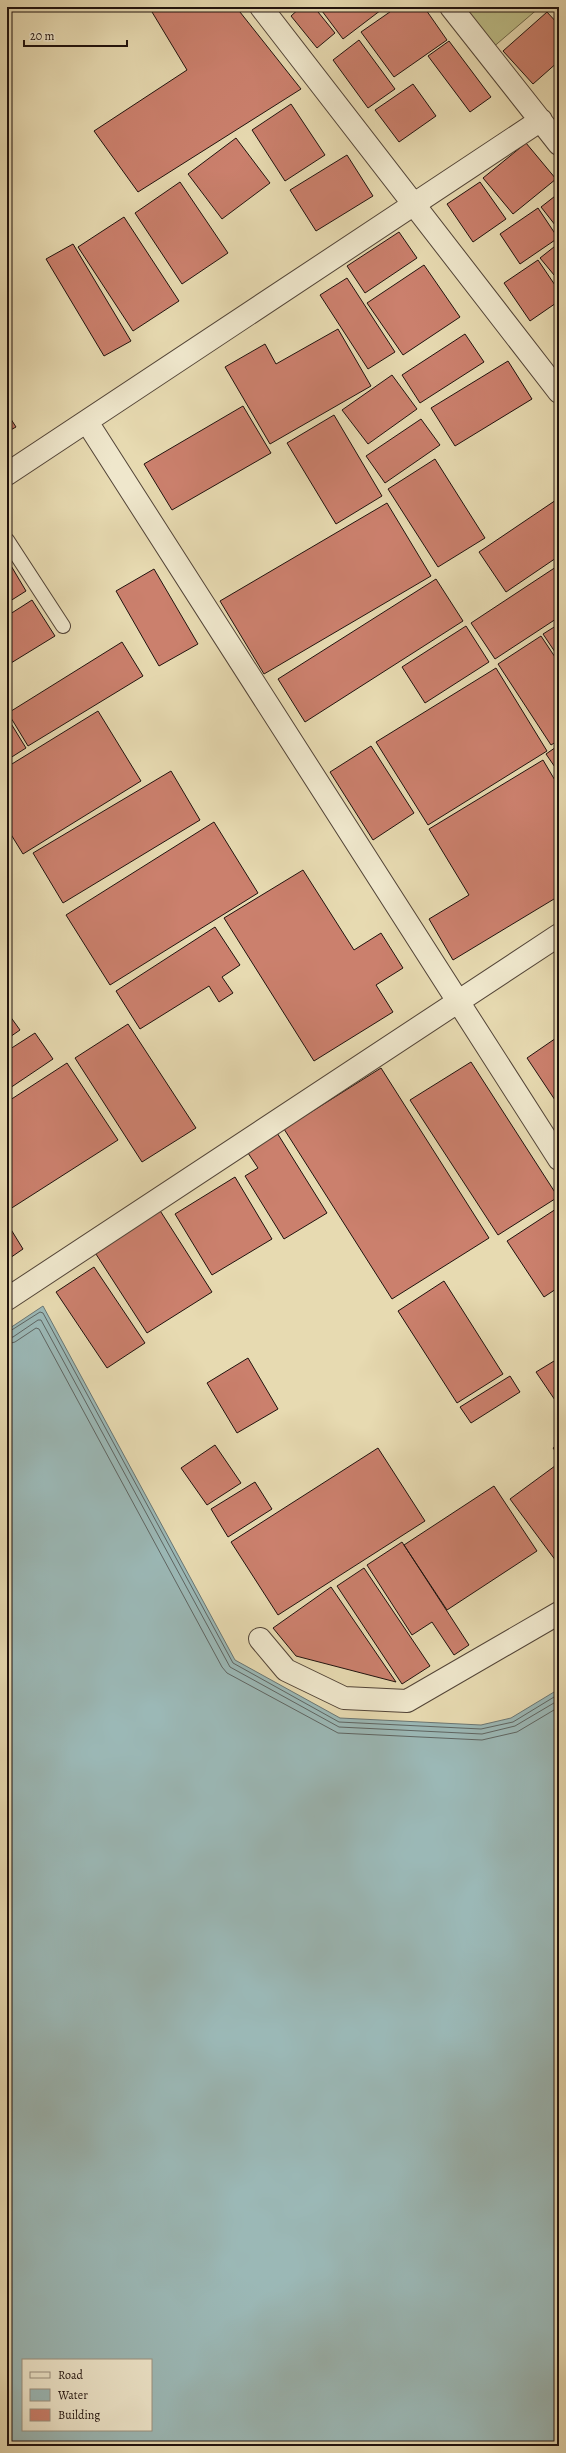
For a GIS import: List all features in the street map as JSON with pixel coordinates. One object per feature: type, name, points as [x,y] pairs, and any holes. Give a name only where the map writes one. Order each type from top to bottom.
[{"type":"street","points":[[261,7],[559,392]]},
{"type":"street","points":[[451,7],[542,120],[559,144]]},
{"type":"street","points":[[7,474],[542,120]]},
{"type":"street","points":[[87,422],[457,1002],[559,1159]]},
{"type":"street","points":[[7,1299],[559,935]]},
{"type":"street","points":[[260,1639],[286,1670],[344,1698],[407,1701],[559,1613]]},
{"type":"lane","points":[[7,540],[63,626]]},
{"type":"green space","points":[[458,7],[540,7],[491,49]]},
{"type":"water","points":[[43,1306],[235,1660],[340,1718],[481,1725],[511,1718],[559,1689],[559,2446],[7,2446],[7,1330]]},
{"type":"building","points":[[149,7],[236,7],[301,89],[138,192],[94,131],[187,70]]},
{"type":"building","points":[[301,7],[314,7],[335,33],[317,48],[291,16]]},
{"type":"building","points":[[319,7],[385,7],[343,39]]},
{"type":"building","points":[[397,7],[424,7],[447,40],[394,77],[361,32]]},
{"type":"building","points":[[547,12],[559,25],[559,61],[533,84],[503,51]]},
{"type":"building","points":[[359,40],[395,89],[368,108],[333,60]]},
{"type":"building","points":[[449,41],[491,97],[470,112],[428,56]]},
{"type":"building","points":[[413,84],[436,116],[399,142],[375,110]]},
{"type":"building","points":[[291,104],[325,155],[285,181],[252,130]]},
{"type":"building","points":[[236,138],[270,183],[222,219],[188,174]]},
{"type":"building","points":[[526,143],[556,179],[513,214],[483,178]]},
{"type":"building","points":[[347,155],[373,196],[316,231],[290,190]]},
{"type":"building","points":[[180,182],[228,253],[182,284],[135,213]]},
{"type":"building","points":[[480,182],[506,219],[473,242],[447,204]]},
{"type":"building","points":[[559,193],[559,230],[541,207]]},
{"type":"building","points":[[538,208],[558,238],[520,264],[500,234]]},
{"type":"building","points":[[124,217],[179,301],[133,331],[78,247]]},
{"type":"building","points":[[399,232],[417,258],[365,293],[347,266]]},
{"type":"building","points":[[559,243],[559,281],[540,258]]},
{"type":"building","points":[[73,244],[131,341],[104,356],[46,259]]},
{"type":"building","points":[[538,260],[559,291],[559,301],[530,321],[504,283]]},
{"type":"building","points":[[424,265],[460,317],[403,355],[367,303]]},
{"type":"building","points":[[347,278],[395,352],[368,369],[320,295]]},
{"type":"building","points":[[338,329],[371,386],[270,444],[225,367],[265,344],[276,364]]},
{"type":"building","points":[[465,334],[484,362],[420,403],[402,375]]},
{"type":"building","points":[[508,361],[532,399],[455,446],[431,408]]},
{"type":"building","points":[[392,375],[417,409],[368,444],[342,410]]},
{"type":"building","points":[[243,406],[271,453],[172,510],[144,464]]},
{"type":"building","points":[[7,413],[16,427],[7,432]]},
{"type":"building","points":[[334,415],[382,496],[336,524],[287,443]]},
{"type":"building","points":[[421,419],[440,445],[385,483],[366,456]]},
{"type":"building","points":[[435,459],[485,538],[438,567],[388,489]]},
{"type":"building","points":[[559,498],[559,556],[506,592],[479,552]]},
{"type":"building","points":[[387,503],[431,576],[264,674],[220,601]]},
{"type":"building","points":[[7,559],[26,591],[7,603]]},
{"type":"building","points":[[559,565],[559,617],[495,659],[471,623]]},
{"type":"building","points":[[154,569],[198,644],[159,666],[116,591]]},
{"type":"building","points":[[436,579],[463,621],[305,722],[278,679]]},
{"type":"building","points":[[32,600],[55,636],[11,663],[7,656],[7,616]]},
{"type":"building","points":[[559,624],[559,658],[543,634]]},
{"type":"building","points":[[466,626],[489,662],[425,703],[402,667]]},
{"type":"building","points":[[541,636],[559,663],[559,740],[551,745],[498,664]]},
{"type":"building","points":[[122,642],[143,676],[28,746],[8,713]]},
{"type":"building","points":[[496,668],[547,751],[428,825],[376,742]]},
{"type":"building","points":[[98,711],[141,781],[23,854],[7,828],[7,767]]},
{"type":"building","points":[[7,717],[26,748],[7,760]]},
{"type":"building","points":[[559,745],[559,773],[546,754]]},
{"type":"building","points":[[371,746],[414,813],[373,840],[330,772]]},
{"type":"building","points":[[543,760],[559,787],[559,896],[453,960],[429,919],[469,895],[429,829]]},
{"type":"building","points":[[171,771],[200,820],[63,903],[33,853]]},
{"type":"building","points":[[214,822],[258,893],[110,985],[66,915]]},
{"type":"building","points":[[303,870],[354,950],[381,933],[403,968],[376,985],[393,1012],[314,1061],[224,918]]},
{"type":"building","points":[[215,927],[240,965],[222,977],[233,993],[219,1002],[209,986],[140,1029],[116,991]]},
{"type":"building","points":[[7,1012],[20,1030],[7,1039]]},
{"type":"building","points":[[128,1024],[196,1128],[142,1162],[75,1058]]},
{"type":"building","points":[[35,1033],[53,1059],[7,1090],[7,1051]]},
{"type":"building","points":[[559,1036],[559,1106],[527,1058]]},
{"type":"building","points":[[471,1062],[558,1197],[498,1235],[410,1100]]},
{"type":"building","points":[[67,1063],[118,1140],[7,1211],[7,1102]]},
{"type":"building","points":[[381,1068],[489,1238],[392,1299],[284,1129]]},
{"type":"building","points":[[274,1128],[327,1213],[284,1239],[245,1176],[258,1168],[244,1147]]},
{"type":"building","points":[[235,1177],[272,1239],[212,1275],[175,1214]]},
{"type":"building","points":[[559,1207],[559,1287],[544,1297],[507,1241]]},
{"type":"building","points":[[159,1209],[212,1292],[147,1333],[94,1251]]},
{"type":"building","points":[[7,1223],[23,1249],[7,1260]]},
{"type":"building","points":[[94,1267],[145,1343],[107,1368],[56,1292]]},
{"type":"building","points":[[444,1281],[503,1374],[457,1403],[398,1311]]},
{"type":"building","points":[[248,1358],[278,1409],[237,1433],[207,1383]]},
{"type":"building","points":[[559,1358],[559,1402],[557,1403],[536,1372]]},
{"type":"building","points":[[510,1376],[520,1392],[471,1423],[460,1407]]},
{"type":"building","points":[[559,1444],[559,1456],[553,1448]]},
{"type":"building","points":[[215,1445],[241,1483],[207,1505],[181,1468]]},
{"type":"building","points":[[378,1448],[425,1521],[278,1615],[231,1542]]},
{"type":"building","points":[[559,1463],[559,1565],[510,1499]]},
{"type":"building","points":[[255,1482],[272,1509],[228,1537],[211,1509]]},
{"type":"building","points":[[494,1486],[537,1551],[447,1610],[404,1545]]},
{"type":"building","points":[[402,1542],[469,1645],[454,1655],[432,1622],[412,1635],[367,1565]]},
{"type":"building","points":[[364,1568],[430,1666],[402,1684],[337,1586]]},
{"type":"building","points":[[331,1587],[396,1682],[296,1656],[273,1628]]}]
